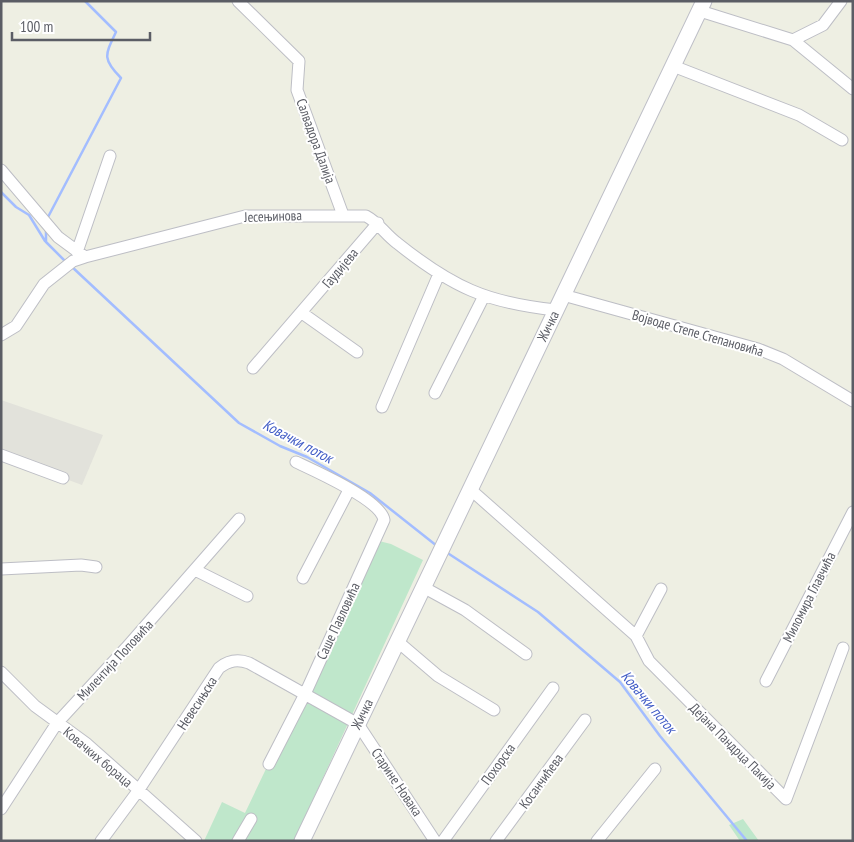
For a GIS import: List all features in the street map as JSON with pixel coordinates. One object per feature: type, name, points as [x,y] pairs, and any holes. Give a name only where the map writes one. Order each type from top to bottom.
[{"type":"main road","name":"Жичка","points":[[302,841],[702,6]]},
{"type":"street","name":"Салвадора Далија","points":[[238,1],[299,61],[297,90],[343,215]]},
{"type":"street","points":[[792,40],[823,25],[841,1]]},
{"type":"street","points":[[702,6],[792,40],[853,89]]},
{"type":"street","points":[[673,66],[799,115],[842,140]]},
{"type":"street","points":[[1,170],[52,230],[78,257],[110,156]]},
{"type":"street","name":"Јесењинова","points":[[1,336],[16,326],[44,284],[78,257],[245,216],[366,216],[378,223]]},
{"type":"street","points":[[378,223],[395,242],[454,284],[484,296],[522,307],[556,310]]},
{"type":"street","name":"Гаудијева","points":[[253,368],[302,314],[378,223]]},
{"type":"street","points":[[382,407],[440,274]]},
{"type":"street","name":"Војводе Степе Степановића","points":[[563,295],[758,348],[782,359],[853,401]]},
{"type":"street","points":[[435,393],[484,296]]},
{"type":"street","points":[[302,314],[357,352]]},
{"type":"street","points":[[1,455],[63,478]]},
{"type":"street","name":"Саше Павловића","points":[[269,764],[305,694],[384,520],[377,508],[350,490],[296,462]]},
{"type":"street","name":"Дејана Пандрца Пакија","points":[[470,489],[636,636],[649,661],[786,799],[843,648]]},
{"type":"street","points":[[303,578],[350,490]]},
{"type":"street","name":"Миломира Главчића","points":[[766,681],[853,512]]},
{"type":"street","name":"Милентија Поповића","points":[[1,809],[57,723],[240,519]]},
{"type":"street","points":[[1,569],[55,566],[96,567]]},
{"type":"street","points":[[195,570],[246,596]]},
{"type":"street","points":[[423,587],[465,610],[526,654]]},
{"type":"street","points":[[636,636],[661,589]]},
{"type":"street","points":[[397,641],[438,676],[494,710]]},
{"type":"street","name":"Невесињска","points":[[102,841],[224,664],[231,661],[249,663],[358,724]]},
{"type":"street","name":"Ковачких бораца","points":[[1,672],[35,706],[87,744],[196,841]]},
{"type":"street","name":"Похорска","points":[[444,841],[553,688]]},
{"type":"street","name":"Косанчићева","points":[[496,841],[585,720]]},
{"type":"street","name":"Старине Новака","points":[[358,724],[435,841]]},
{"type":"street","points":[[597,841],[655,769]]},
{"type":"street","points":[[238,841],[251,819]]},
{"type":"shaded area","points":[[1,400],[103,435],[82,485],[1,455]]},
{"type":"green space","points":[[375,540],[391,544],[423,560],[294,841],[204,841],[222,802],[245,813]]},
{"type":"green space","points":[[743,819],[759,841],[740,841],[729,825]]},
{"type":"waterway","name":"Ковачки поток","points":[[47,219],[121,78],[111,66],[107,56],[109,46],[116,32],[85,1]]},
{"type":"waterway","points":[[1,192],[16,207],[29,215],[45,241]]},
{"type":"waterway","name":"Ковачки поток","points":[[46,230],[46,242],[67,263]]},
{"type":"waterway","name":"Ковачки поток","points":[[71,266],[239,423],[280,446],[307,457],[370,493],[437,546]]},
{"type":"waterway","name":"Ковачки поток","points":[[446,552],[538,612],[620,682],[660,736],[747,841]]}]
